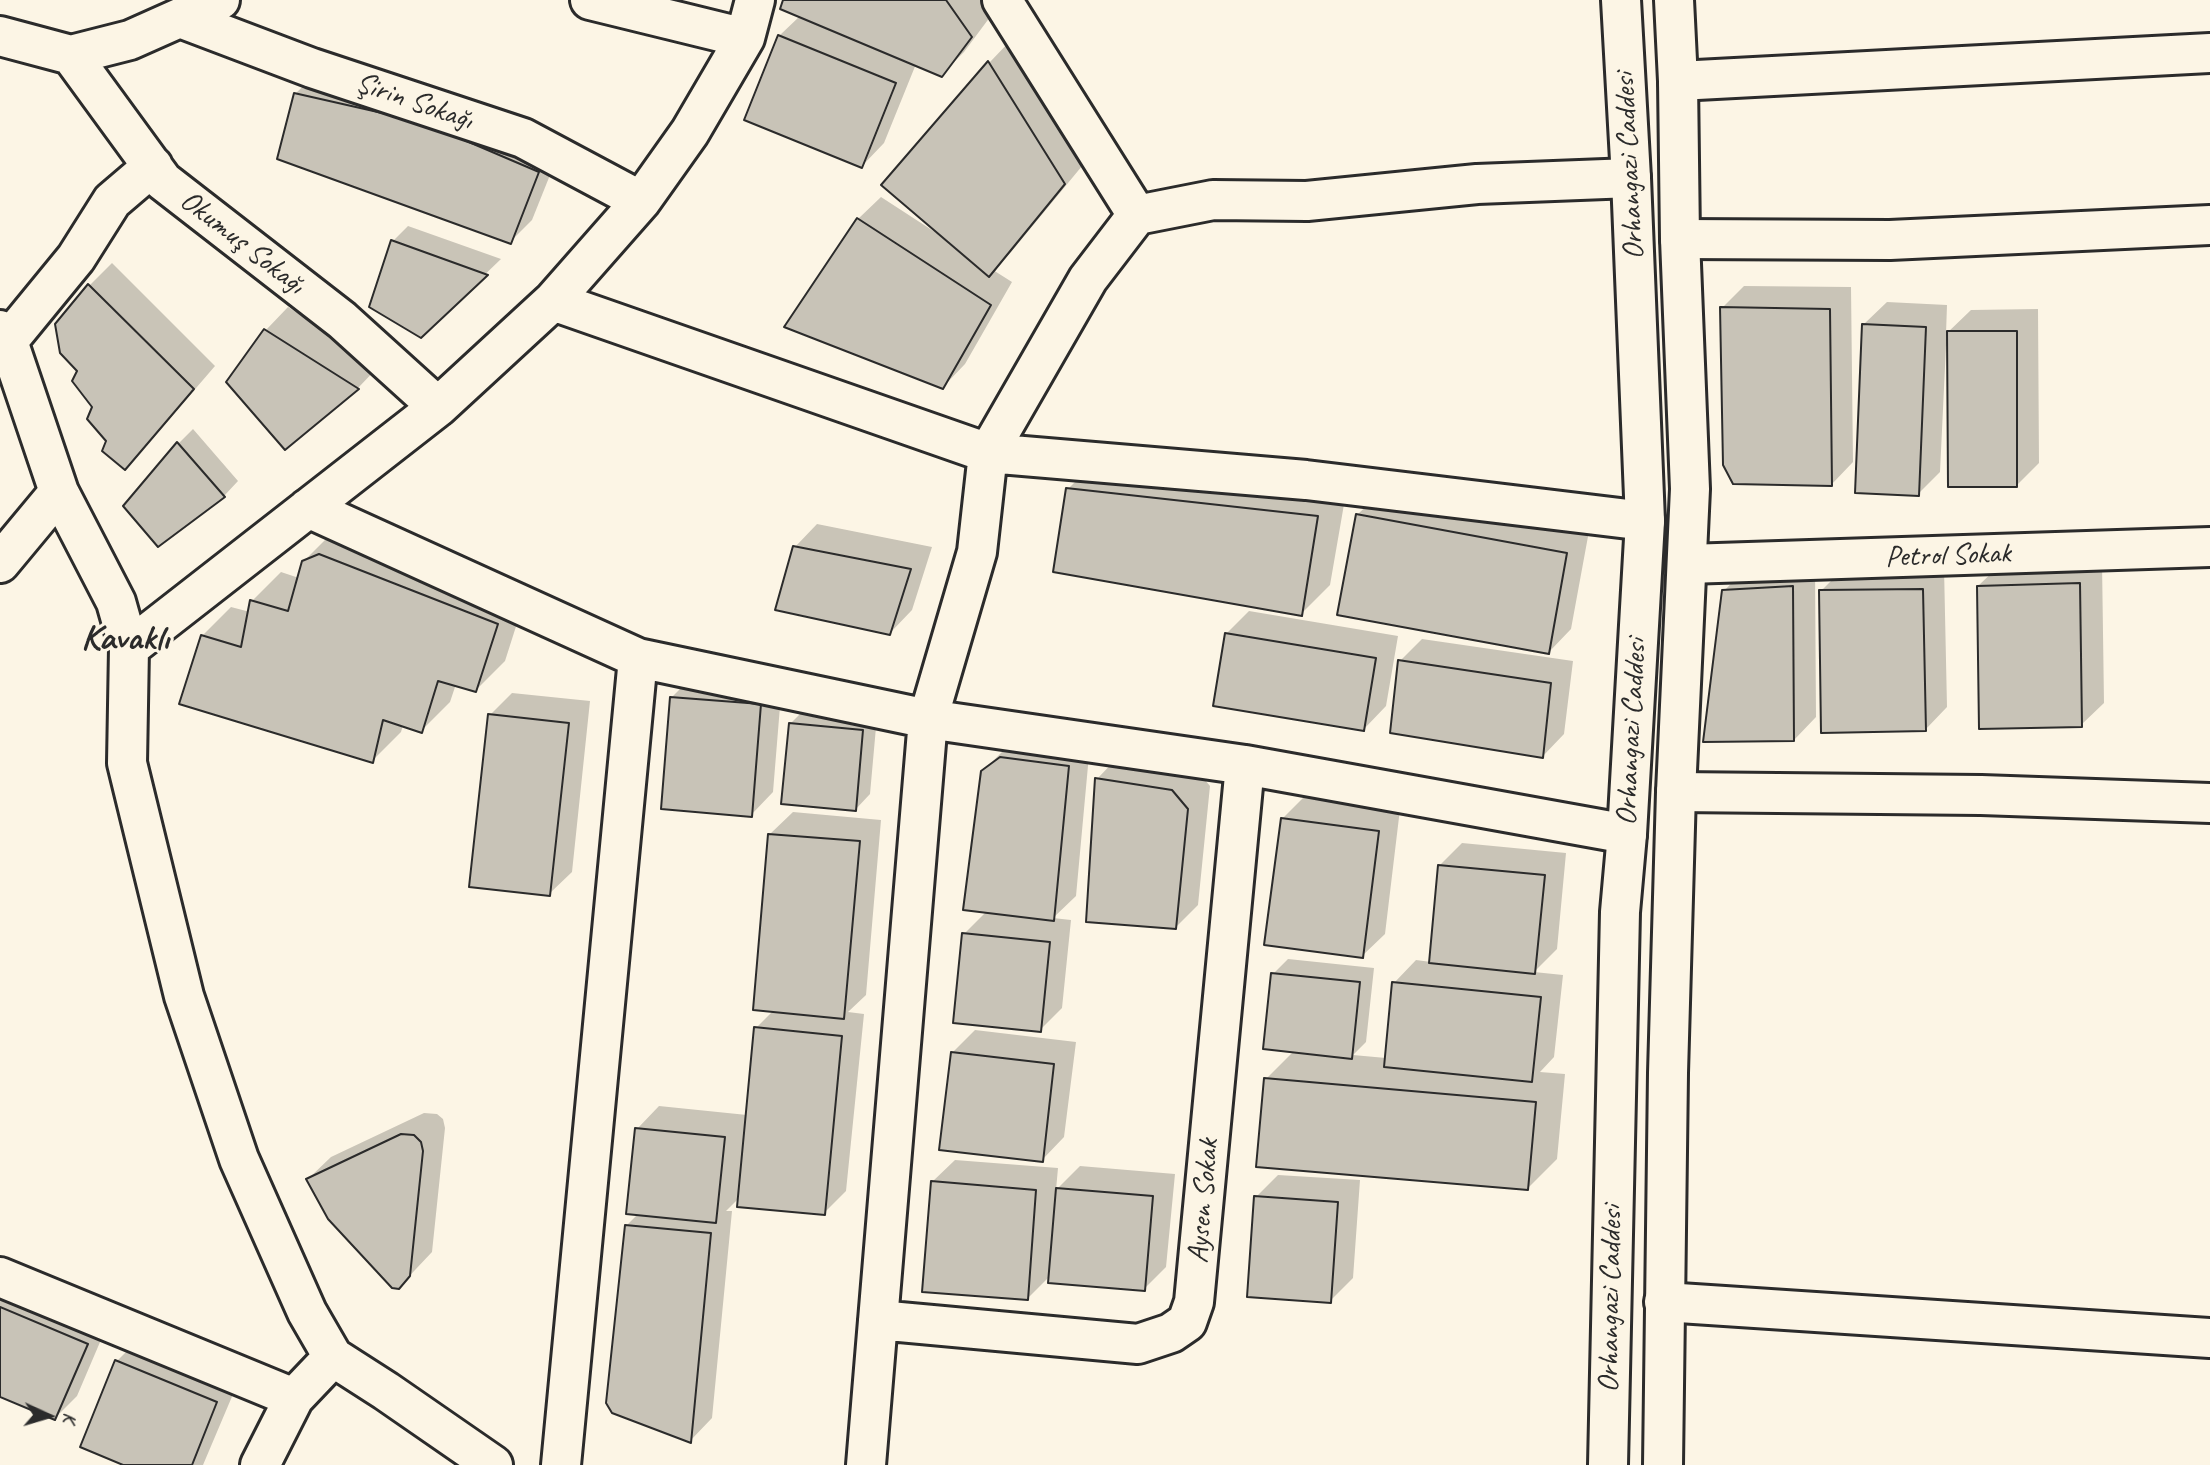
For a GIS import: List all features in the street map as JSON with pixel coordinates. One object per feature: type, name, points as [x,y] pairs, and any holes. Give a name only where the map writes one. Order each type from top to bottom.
[{"type":"street","points":[[0,36],[71,55],[130,40],[220,0]]},
{"type":"street","points":[[590,0],[745,38]]},
{"type":"street","points":[[129,648],[438,407],[553,301],[641,201],[690,132],[745,38],[755,0]]},
{"type":"street","points":[[1002,0],[1137,215]]},
{"type":"street","name":"Orhangazi Caddesi","points":[[1608,1465],[1619,912],[1627,834],[1645,520],[1632,178],[1620,0]]},
{"type":"street","name":"Orhangazi Caddesi","points":[[1663,1465],[1668,1073],[1676,792],[1690,489],[1674,0]]},
{"type":"street","name":"Şirin Sokağı","points":[[180,18],[312,68],[523,138],[641,201]]},
{"type":"street","points":[[1678,81],[2210,53]]},
{"type":"street","name":"Okumuş Sokağı","points":[[71,55],[163,181],[342,320],[438,407]]},
{"type":"street","points":[[153,166],[112,201],[76,258],[4,336],[59,492],[116,601],[129,648],[127,762],[184,996],[239,1159],[307,1312],[332,1357],[493,1465]]},
{"type":"street","points":[[866,1465],[928,719],[977,552],[988,453],[1088,279],[1137,215],[1213,200],[1307,201],[1477,184],[1632,178]]},
{"type":"street","points":[[1680,239],[1890,240],[2210,225]]},
{"type":"street","points":[[553,301],[988,453],[1306,480],[1645,520]]},
{"type":"street","points":[[0,563],[59,492]]},
{"type":"street","points":[[308,508],[638,659],[928,719],[1245,765],[1627,834]]},
{"type":"street","name":"Petrol Sokak","points":[[1687,564],[2210,547]]},
{"type":"street","points":[[561,1465],[638,659]]},
{"type":"street","name":"Aysen Sokak","points":[[878,1320],[1138,1344],[1171,1333],[1187,1322],[1194,1302],[1245,765]]},
{"type":"street","points":[[1676,792],[1981,795],[2210,803]]},
{"type":"street","points":[[0,1277],[294,1398]]},
{"type":"street","points":[[1664,1302],[2210,1338]]},
{"type":"street","points":[[260,1465],[294,1398],[332,1357]]},
{"type":"building","points":[[783,0],[946,0],[972,37],[942,77],[780,9]]},
{"type":"building","points":[[778,35],[896,83],[862,168],[744,120]]},
{"type":"building","points":[[988,61],[1065,184],[989,277],[881,185]]},
{"type":"building","points":[[294,93],[422,122],[539,172],[511,244],[277,159]]},
{"type":"building","points":[[857,218],[991,305],[943,389],[784,327]]},
{"type":"building","points":[[391,240],[488,275],[421,338],[369,307]]},
{"type":"building","points":[[88,284],[194,389],[125,470],[102,451],[106,441],[87,419],[92,407],[72,381],[77,371],[60,353],[55,324]]},
{"type":"building","points":[[1720,307],[1830,309],[1832,486],[1733,484],[1723,465]]},
{"type":"building","points":[[1862,324],[1926,327],[1919,496],[1855,493]]},
{"type":"building","points":[[264,329],[359,389],[285,450],[226,382]]},
{"type":"building","points":[[1947,331],[2017,331],[2017,487],[1948,487]]},
{"type":"building","points":[[177,442],[225,497],[158,547],[123,506]]},
{"type":"building","points":[[1066,488],[1318,516],[1302,616],[1053,572]]},
{"type":"building","points":[[1356,514],[1567,553],[1549,654],[1337,615]]},
{"type":"building","points":[[793,546],[911,569],[890,635],[775,610]]},
{"type":"building","points":[[319,554],[498,624],[476,692],[438,681],[422,733],[383,720],[373,763],[179,704],[201,635],[241,647],[250,600],[288,611],[302,561]]},
{"type":"building","points":[[2080,583],[2082,727],[1979,729],[1977,586]]},
{"type":"building","points":[[1793,586],[1794,741],[1703,742],[1722,590]]},
{"type":"building","points":[[1923,589],[1926,731],[1821,733],[1819,590]]},
{"type":"building","points":[[1225,633],[1376,658],[1364,731],[1213,706]]},
{"type":"building","points":[[1398,660],[1551,683],[1543,758],[1390,733]]},
{"type":"building","points":[[670,697],[761,704],[752,817],[661,809]]},
{"type":"building","points":[[488,714],[569,723],[550,896],[469,887]]},
{"type":"building","points":[[789,723],[863,730],[856,811],[781,804]]},
{"type":"building","points":[[1000,757],[1069,766],[1054,921],[963,910],[981,771]]},
{"type":"building","points":[[1095,778],[1172,790],[1188,809],[1176,929],[1086,922]]},
{"type":"building","points":[[1281,818],[1379,831],[1363,958],[1264,945]]},
{"type":"building","points":[[768,834],[860,841],[844,1019],[753,1010]]},
{"type":"building","points":[[1438,865],[1545,875],[1535,974],[1429,963]]},
{"type":"building","points":[[962,933],[1050,942],[1041,1032],[953,1023]]},
{"type":"building","points":[[1271,973],[1360,982],[1352,1059],[1263,1049]]},
{"type":"building","points":[[1392,982],[1541,997],[1532,1082],[1384,1067]]},
{"type":"building","points":[[754,1027],[842,1036],[825,1215],[737,1207]]},
{"type":"building","points":[[951,1052],[1054,1064],[1043,1162],[939,1150]]},
{"type":"building","points":[[1264,1078],[1536,1102],[1528,1190],[1256,1167]]},
{"type":"building","points":[[635,1128],[725,1137],[716,1223],[626,1214]]},
{"type":"building","points":[[401,1134],[414,1135],[421,1142],[423,1151],[410,1276],[399,1289],[392,1288],[328,1219],[306,1179]]},
{"type":"building","points":[[931,1181],[1036,1190],[1028,1300],[922,1292]]},
{"type":"building","points":[[1056,1188],[1153,1196],[1145,1291],[1048,1283]]},
{"type":"building","points":[[1254,1196],[1338,1202],[1331,1303],[1247,1297]]},
{"type":"building","points":[[625,1225],[711,1233],[691,1443],[612,1413],[606,1403]]},
{"type":"building","points":[[0,1307],[88,1344],[55,1420],[0,1397]]},
{"type":"building","points":[[115,1360],[217,1402],[192,1465],[123,1465],[80,1447]]},
{"type":"district","name":"Kavaklı","points":[[125,639]]}]
